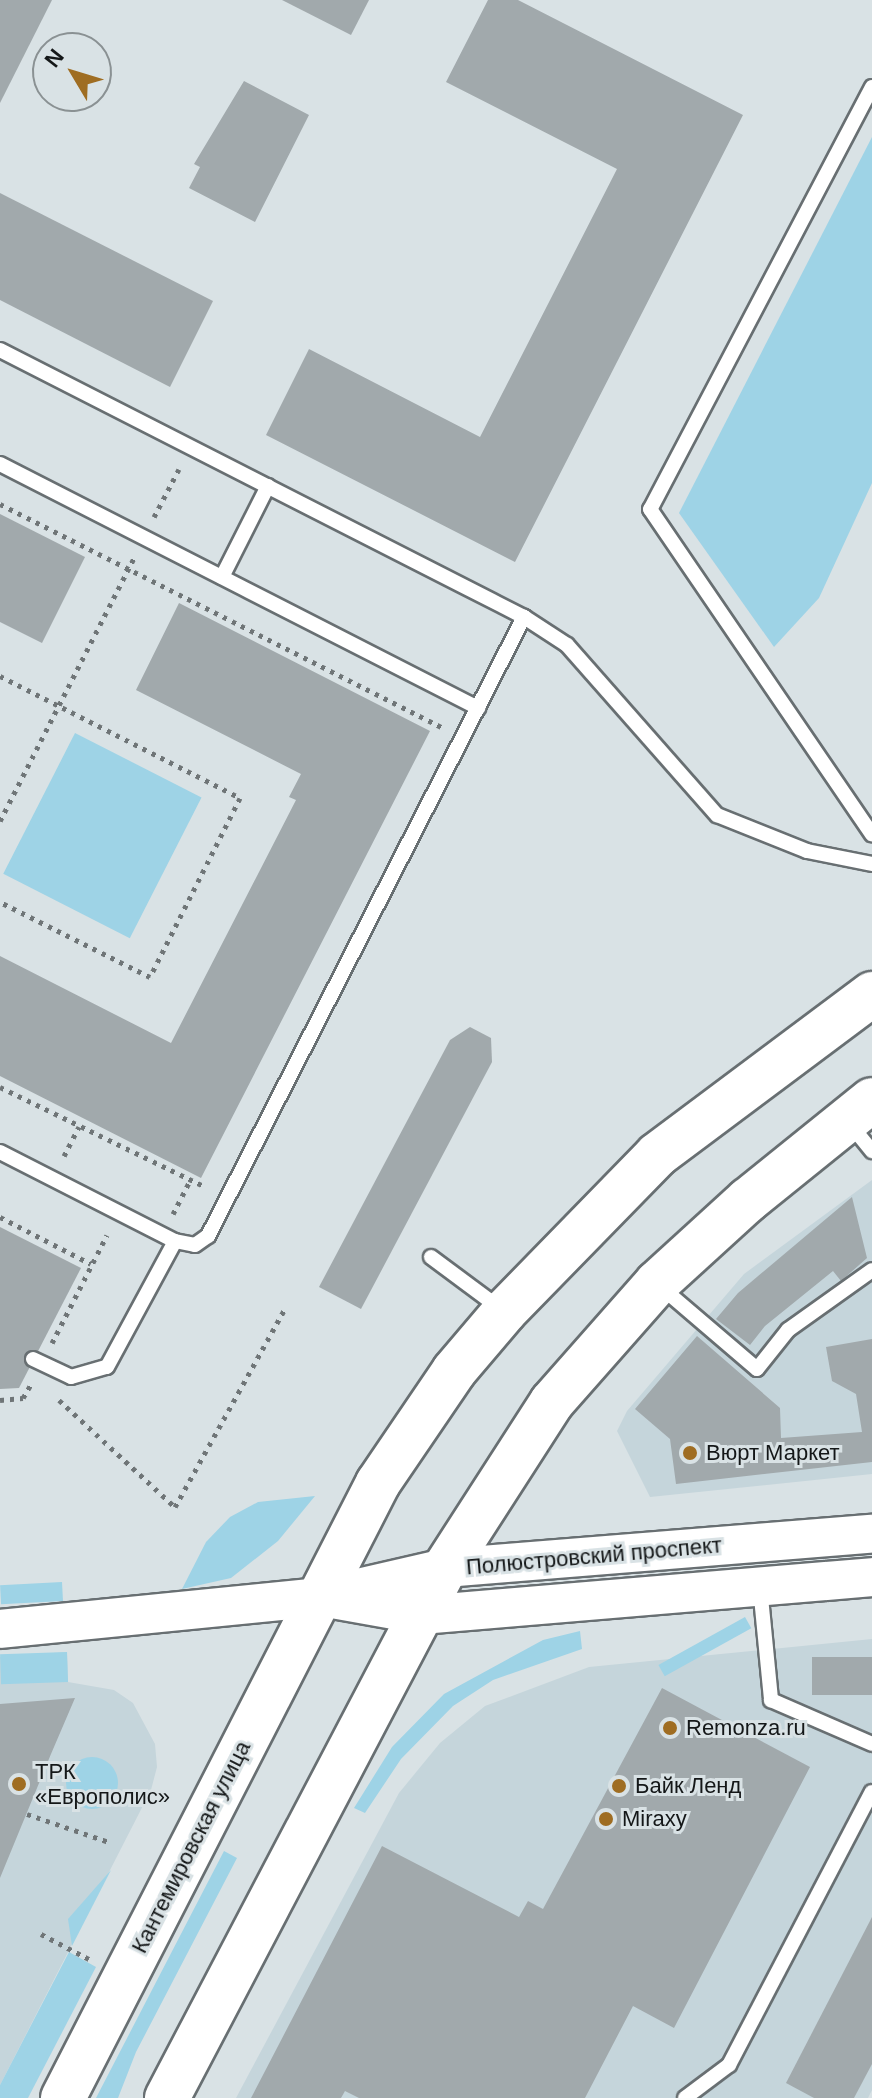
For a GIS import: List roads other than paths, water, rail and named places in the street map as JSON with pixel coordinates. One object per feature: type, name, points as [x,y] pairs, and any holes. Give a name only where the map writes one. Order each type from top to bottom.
[{"type":"main road","name":"Кантемировская улица","points":[[63,2098],[378,1483],[454,1371],[505,1311],[657,1155],[872,994]]},
{"type":"main road","points":[[167,2098],[445,1568],[552,1402],[657,1283],[864,1124]]},
{"type":"main road","name":"Полюстровский проспект","points":[[0,1629],[319,1597],[445,1568],[872,1534]]},
{"type":"main road","name":"Полюстровский проспект","points":[[319,1597],[421,1615],[872,1577]]},
{"type":"lane","points":[[872,87],[650,509],[872,834]]},
{"type":"lane","points":[[0,350],[524,617],[567,645],[717,815],[807,851],[872,864]]},
{"type":"lane","points":[[0,464],[478,708]]},
{"type":"lane","points":[[222,577],[268,486]]},
{"type":"lane","points":[[0,1152],[175,1241],[195,1245],[213,1229],[524,617]]},
{"type":"lane","points":[[37,1362],[71,1377],[107,1367],[175,1241]]},
{"type":"lane","points":[[431,1257],[505,1311]]},
{"type":"lane","points":[[657,1283],[757,1369],[788,1330],[872,1270]]},
{"type":"lane","points":[[760,1586],[771,1700],[872,1744]]},
{"type":"lane","points":[[685,2098],[729,2065],[872,1792]]},
{"type":"place","name":"Вюрт Маркет","points":[[690,1453]]},
{"type":"place","name":"Remonza.ru","points":[[670,1728]]},
{"type":"place","name":"ТРК «Европолис»","points":[[19,1784]]},
{"type":"place","name":"Байк Ленд","points":[[619,1786]]},
{"type":"place","name":"Miraxy","points":[[606,1819]]}]
